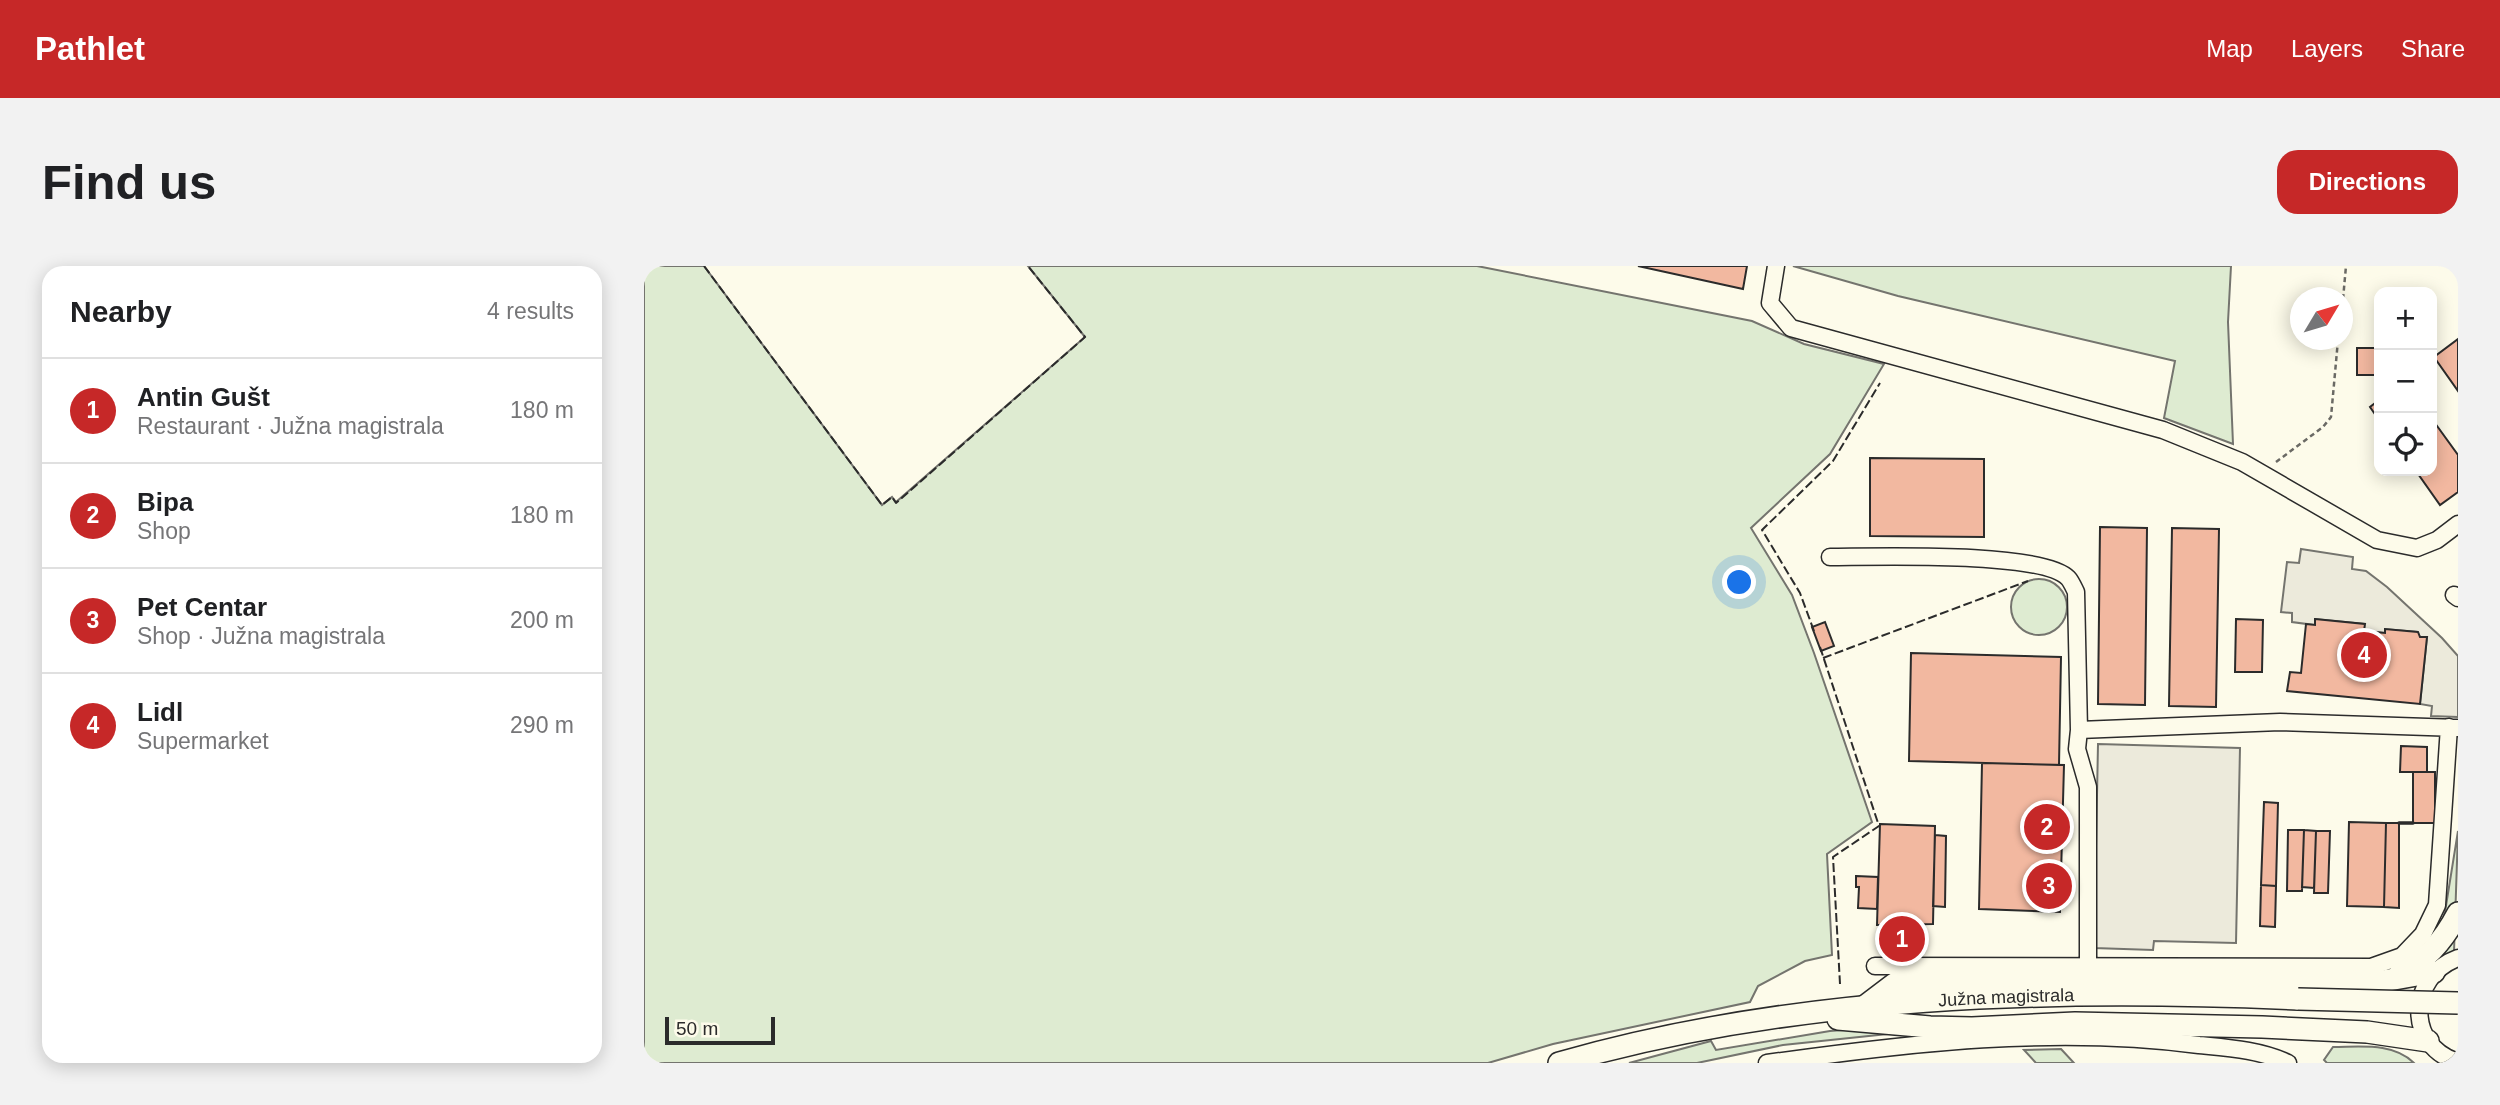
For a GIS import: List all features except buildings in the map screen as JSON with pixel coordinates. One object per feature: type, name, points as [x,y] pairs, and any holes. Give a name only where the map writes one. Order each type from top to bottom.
[{"type":"main road","points":[[2375,981],[2403,972],[2425,957],[2441,940],[2458,913]]},
{"type":"main road","points":[[1865,1006],[1894,984],[2160,977],[2292,982],[2375,981],[2434,972]]},
{"type":"main road","name":"Južna magistrala","points":[[1559,1063],[1682,1032],[1865,1006],[2054,995],[2458,1003]]},
{"type":"main road","points":[[1780,1017],[1972,1028],[2075,1023],[2262,1027],[2367,1032],[2428,1041]]},
{"type":"street","points":[[1776,266],[1770,303],[1791,328],[2163,430],[2242,462],[2376,540],[2417,548],[2437,540],[2458,524]]},
{"type":"street","points":[[1830,557],[2011,560],[2048,568],[2068,578],[2076,592],[2079,730],[2077,749],[2088,787],[2088,967]]},
{"type":"street","points":[[1875,966],[2371,967],[2402,956],[2423,934],[2437,905],[2453,728],[2280,722],[2079,730]]},
{"type":"street","points":[[2454,1062],[2438,1052],[2428,1041],[2421,1027],[2419,1013],[2423,991],[2434,972],[2457,957]]},
{"type":"street","points":[[1767,1063],[1907,1045],[1993,1038],[2077,1037],[2166,1040],[2248,1051],[2288,1063]]},
{"type":"path","points":[[2344,287],[2346,266]]},
{"type":"path","points":[[2262,473],[2323,427],[2331,417],[2337,350]]},
{"type":"green space","points":[[644,266],[704,266],[882,505],[892,497],[896,502],[1085,337],[1028,266],[1477,266],[1752,321],[1804,344],[1884,364],[1830,454],[1751,528],[1792,595],[1872,822],[1827,854],[1832,955],[1805,961],[1758,986],[1750,1002],[1553,1044],[1488,1063],[644,1063]]},
{"type":"green space","points":[[1793,266],[2231,266],[2228,322],[2233,444],[2164,418],[2175,361],[1898,296]]},
{"type":"green space","points":[[2039,579],[2050,581],[2059,587],[2065,596],[2065,618],[2059,627],[2050,633],[2039,635],[2028,633],[2019,627],[2013,618],[2011,607],[2013,596],[2019,587],[2028,581]]},
{"type":"green space","points":[[2458,831],[2454,952],[2450,969],[2427,946],[2440,927],[2445,912]]},
{"type":"green space","points":[[1896,1026],[1926,1030],[1783,1045],[1697,1063],[1629,1063],[1711,1041],[1716,1050],[1830,1031]]},
{"type":"green space","points":[[2333,1047],[2386,1049],[2406,1056],[2414,1063],[2327,1063],[2324,1060]]},
{"type":"green space","points":[[2061,1049],[2074,1063],[2036,1063],[2024,1050]]},
{"type":"shaded area","points":[[2301,549],[2353,557],[2352,569],[2366,571],[2387,587],[2442,638],[2458,656],[2458,717],[2431,716],[2432,706],[2420,704],[2427,637],[2420,637],[2417,632],[2385,629],[2385,633],[2364,631],[2364,624],[2315,619],[2315,625],[2292,622],[2292,613],[2281,612],[2287,562],[2299,563]]},
{"type":"shaded area","points":[[2098,744],[2240,748],[2236,943],[2154,941],[2153,950],[2094,948]]},
{"type":"fence","points":[[704,266],[882,505],[892,497],[896,503],[1085,337],[1028,266]]},
{"type":"fence","points":[[1814,631],[1800,593],[1762,530],[1833,461],[1880,383]]},
{"type":"fence","points":[[1823,658],[2028,581]]},
{"type":"fence","points":[[1820,647],[1879,826],[1833,857],[1840,984]]},
{"type":"wall","points":[[2399,823],[2413,823]]},
{"type":"place","name":"Lidl","points":[[2364,655]]},
{"type":"place","name":"Bipa","points":[[2047,827]]},
{"type":"place","name":"Pet Centar","points":[[2049,886]]},
{"type":"place","name":"Antin Gušt","points":[[1902,939]]}]
